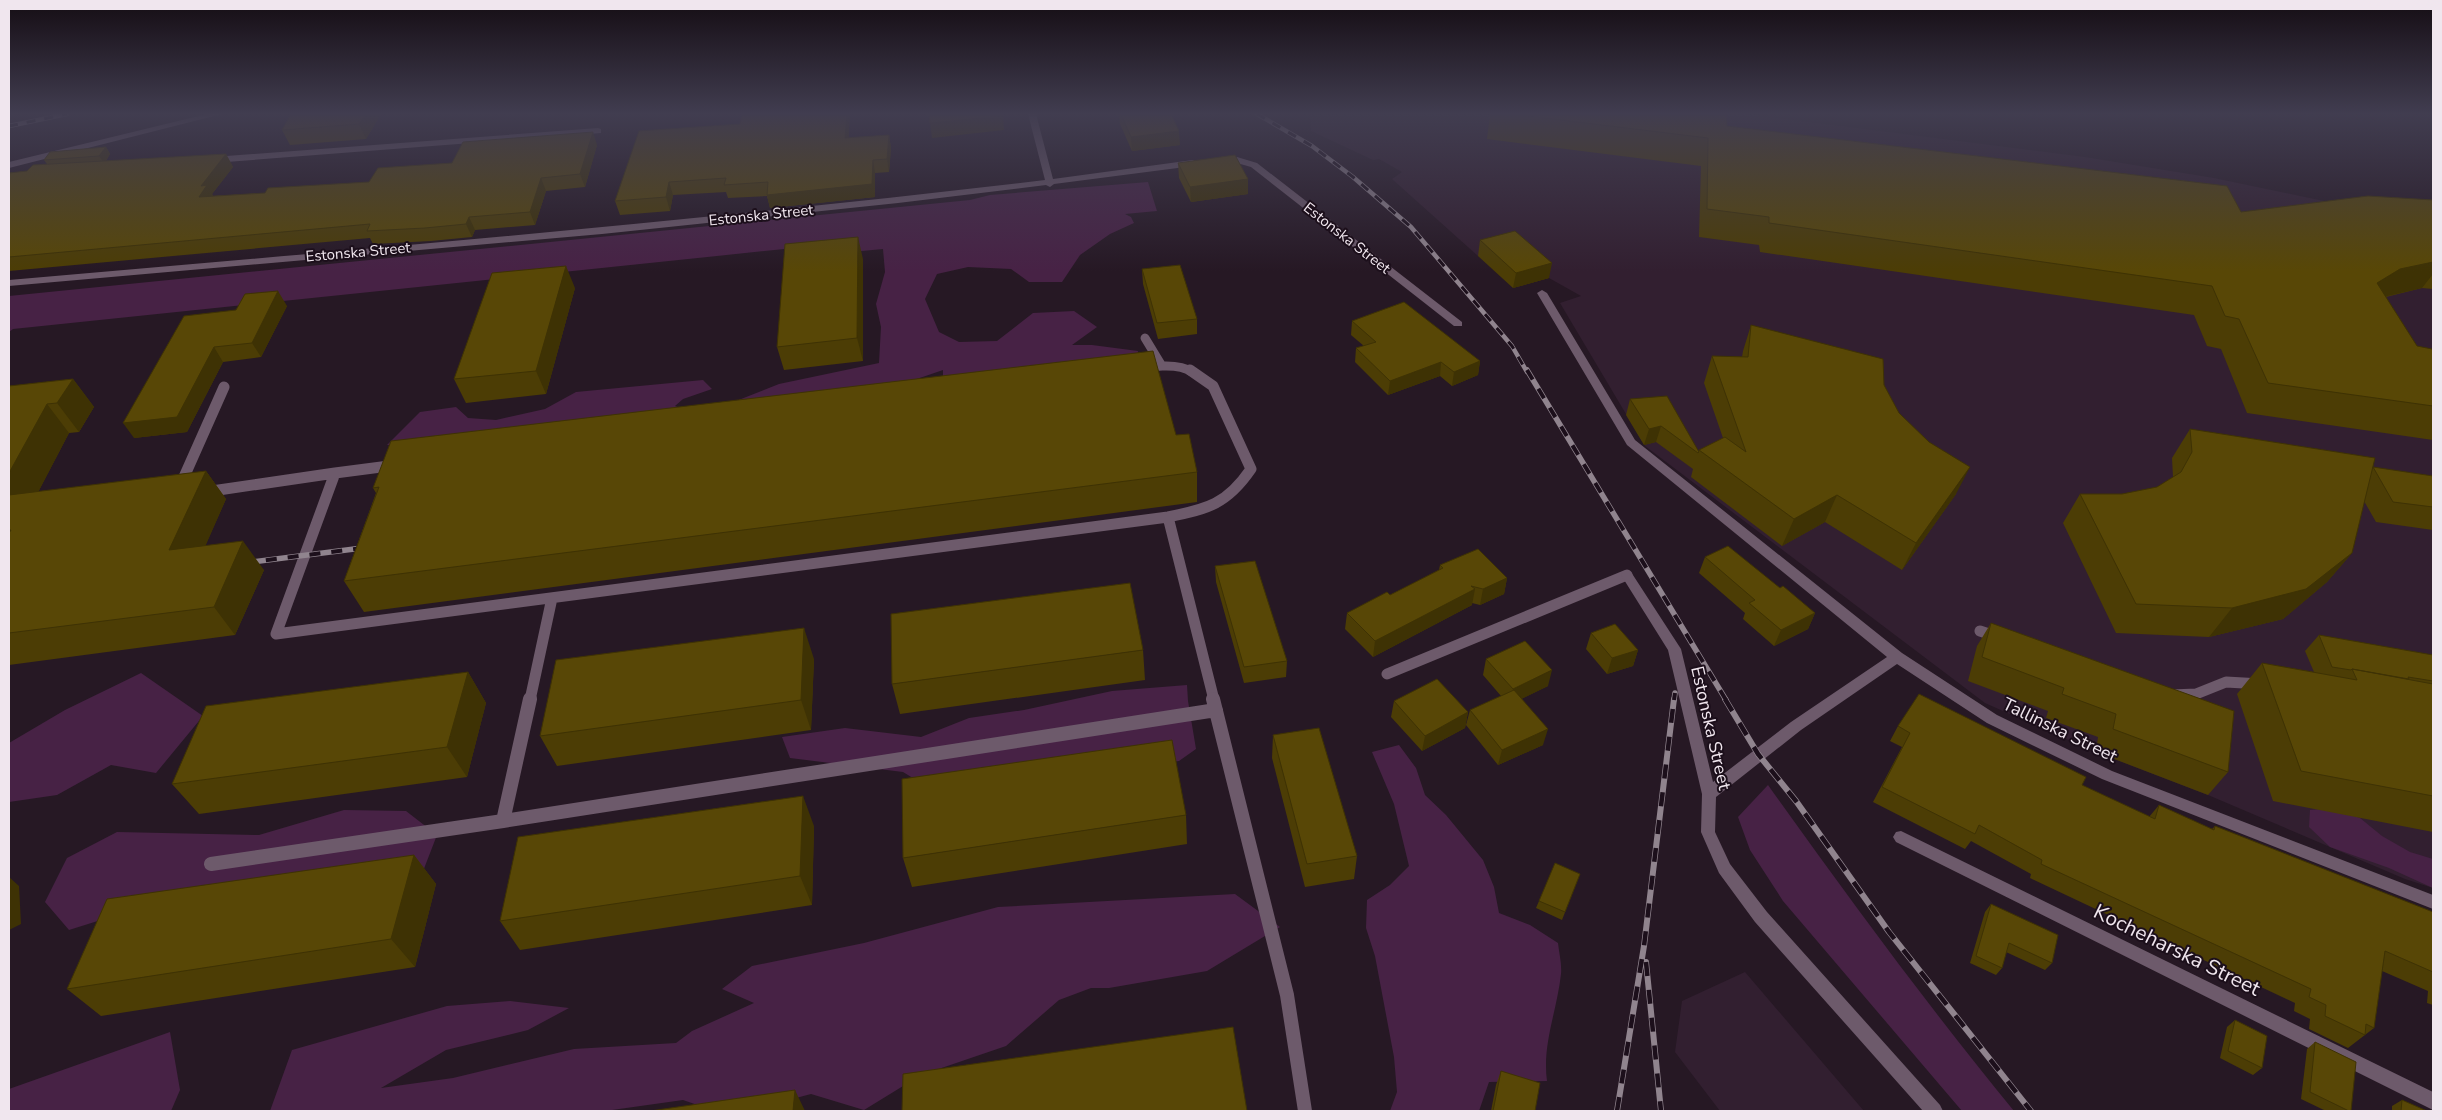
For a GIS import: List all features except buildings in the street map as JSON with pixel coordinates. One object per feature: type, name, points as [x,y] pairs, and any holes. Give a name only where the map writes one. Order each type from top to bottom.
[{"type":"street","points":[[1045,166],[1050,184]]},
{"type":"street","name":"Estonska Street","points":[[9,283],[618,229],[1050,184],[1171,166]]},
{"type":"street","name":"Estonska Street","points":[[1256,166],[1458,324]]},
{"type":"street","points":[[1542,293],[1630,442],[1897,657],[1796,726],[1709,794]]},
{"type":"street","name":"Estonska Street","points":[[1627,575],[1674,648],[1709,794],[1708,832],[1724,868],[1760,916],[1934,1111]]},
{"type":"street","name":"Tallinska Street","points":[[1897,657],[1992,719],[2107,775],[2433,902]]},
{"type":"street","name":"Kocheharska Street","points":[[1902,837],[2433,1101]]},
{"type":"lane","points":[[1145,338],[1162,366]]},
{"type":"lane","points":[[224,387],[176,496],[334,473],[1162,366],[1187,368],[1213,386],[1251,469],[1239,488],[1214,507],[1168,517],[276,634],[334,473]]},
{"type":"lane","points":[[1168,517],[1287,995],[1305,1111]]},
{"type":"lane","name":"Estonska Street","points":[[1387,674],[1627,575]]},
{"type":"lane","points":[[503,822],[552,598]]},
{"type":"lane","points":[[1980,631],[2008,641]]},
{"type":"lane","points":[[2156,692],[2165,695],[2196,694],[2226,682],[2278,685]]},
{"type":"lane","points":[[211,864],[503,822],[1216,710]]},
{"type":"shaded area","points":[[1392,166],[2142,166],[2214,178],[2433,224],[2433,888],[2405,879],[2208,795],[2096,752],[1985,703],[1645,446],[1560,303],[1581,296],[1549,278],[1478,256],[1392,179],[1402,172]]},
{"type":"shaded area","points":[[1148,182],[1157,211],[1125,214],[1131,217],[1134,223],[1110,234],[1080,255],[1062,282],[1029,282],[1011,269],[968,267],[937,274],[925,299],[939,332],[959,342],[997,341],[1033,313],[1074,311],[1097,327],[1072,345],[1092,345],[1138,351],[1137,366],[943,380],[943,370],[908,382],[457,451],[387,445],[420,412],[456,407],[468,418],[496,420],[545,409],[576,392],[703,380],[712,389],[683,399],[675,406],[694,414],[736,401],[779,384],[879,363],[881,327],[876,304],[885,272],[883,249],[851,252],[794,248],[13,329],[9,332],[9,296],[970,200],[990,195]]},
{"type":"shaded area","points":[[141,673],[203,716],[156,773],[111,765],[57,795],[9,802],[9,743],[65,710]]},
{"type":"shaded area","points":[[1187,685],[1196,749],[1179,761],[941,795],[903,772],[790,758],[782,737],[845,728],[921,737],[969,718],[1024,710],[1112,691]]},
{"type":"shaded area","points":[[1399,745],[1416,768],[1425,795],[1446,815],[1483,860],[1494,887],[1499,913],[1530,925],[1558,943],[1561,974],[1548,1041],[1547,1081],[1489,1082],[1479,1111],[1390,1111],[1397,1092],[1394,1057],[1375,956],[1366,928],[1367,900],[1390,885],[1409,866],[1394,804],[1372,752]]},
{"type":"shaded area","points":[[1768,785],[1888,950],[2014,1111],[1962,1111],[1783,901],[1750,850],[1738,817]]},
{"type":"shaded area","points":[[2332,808],[2360,818],[2382,836],[2410,852],[2433,859],[2433,888],[2389,868],[2330,847],[2309,827],[2310,810]]},
{"type":"shaded area","points":[[344,810],[406,811],[437,835],[420,879],[139,908],[69,930],[45,902],[67,858],[117,832],[259,835]]},
{"type":"shaded area","points":[[1235,894],[1280,927],[1207,971],[1109,988],[1091,988],[1059,1000],[1006,1046],[921,1075],[864,1110],[811,1094],[747,1111],[715,1111],[683,1100],[605,1111],[270,1111],[292,1050],[447,1006],[510,1001],[569,1008],[528,1030],[446,1050],[381,1088],[453,1078],[574,1049],[676,1043],[692,1031],[754,1003],[722,989],[752,966],[864,943],[998,907]]},
{"type":"shaded area","points":[[1745,972],[1864,1111],[1720,1111],[1675,1052],[1682,1001]]},
{"type":"shaded area","points":[[170,1032],[180,1090],[171,1111],[9,1111],[9,1089]]},
{"type":"railway","points":[[1339,166],[1411,227],[1512,346],[1527,372]]},
{"type":"railway","points":[[1527,370],[1726,700]]},
{"type":"railway","points":[[244,563],[370,547]]},
{"type":"railway","points":[[1674,700],[1675,693]]},
{"type":"railway","points":[[1617,1111],[1644,946],[1674,699]]},
{"type":"railway","points":[[1725,699],[1758,754],[1796,801],[1889,932],[2031,1111]]},
{"type":"railway","points":[[1646,962],[1661,1111]]}]
